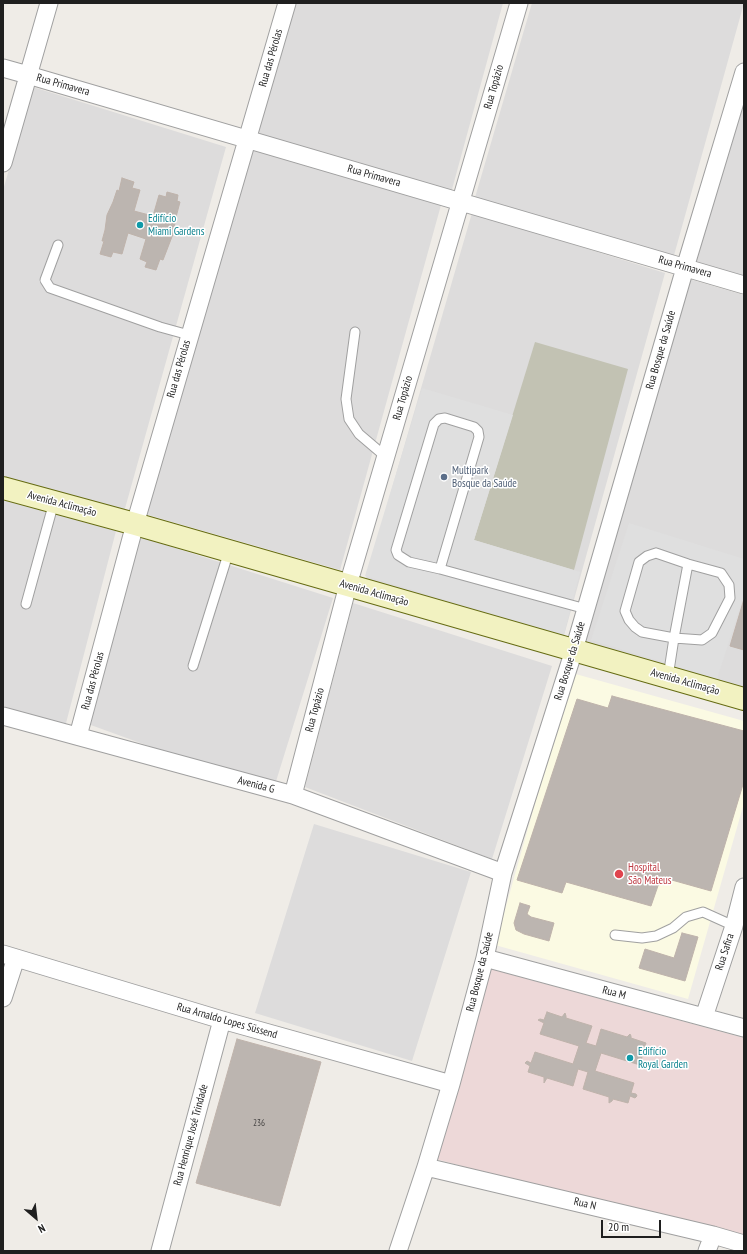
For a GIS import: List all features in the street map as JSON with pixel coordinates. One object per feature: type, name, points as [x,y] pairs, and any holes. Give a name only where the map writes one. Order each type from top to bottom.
[{"type":"street","points":[[3,164],[49,3]]},
{"type":"street","name":"Rua das Pérolas","points":[[78,736],[135,524],[287,3]]},
{"type":"street","name":"Rua Topázio","points":[[293,795],[348,585],[519,3]]},
{"type":"street","name":"Rua Primavera","points":[[3,68],[744,285]]},
{"type":"street","name":"Rua Bosque da Saúde","points":[[398,1251],[426,1167],[451,1084],[485,958],[503,873],[574,650],[685,268],[744,72]]},
{"type":"street","name":"Avenida Aclimação","points":[[3,488],[135,524],[744,699]]},
{"type":"street","name":"Avenida G","points":[[3,716],[293,795],[503,873]]},
{"type":"street","name":"Rua Safira","points":[[704,1017],[734,926],[744,887]]},
{"type":"street","points":[[3,998],[10,956]]},
{"type":"street","name":"Rua Arnaldo Lopes Süssend","points":[[10,956],[222,1020],[451,1084]]},
{"type":"street","name":"Rua M","points":[[485,958],[744,1028]]},
{"type":"street","name":"Rua Henrique José Trindade","points":[[160,1251],[222,1020]]},
{"type":"street","name":"Rua N","points":[[426,1167],[713,1235],[744,1244]]},
{"type":"street","points":[[708,1251],[713,1235]]},
{"type":"lane","points":[[58,244],[45,280],[50,288],[160,327],[189,335]]},
{"type":"lane","points":[[355,332],[346,399],[349,420],[359,434],[386,457]]},
{"type":"lane","points":[[440,569],[479,438],[478,431],[474,427],[445,418],[439,419],[434,424],[396,550],[398,555],[409,562],[586,609]]},
{"type":"lane","points":[[26,604],[54,502]]},
{"type":"lane","points":[[193,666],[229,551]]},
{"type":"lane","points":[[656,553],[721,573],[728,585],[730,598],[712,633],[702,640],[674,638],[642,632],[629,620],[625,611],[639,562],[647,556],[656,553]]},
{"type":"lane","points":[[668,677],[688,564]]},
{"type":"lane","points":[[616,935],[642,938],[656,936],[673,928],[686,917],[703,912],[734,926]]},
{"type":"shaded area","points":[[291,3],[503,3],[451,193],[252,135]]},
{"type":"shaded area","points":[[532,3],[744,3],[673,259],[474,201]]},
{"type":"shaded area","points":[[744,74],[744,276],[690,260]]},
{"type":"shaded area","points":[[33,87],[226,147],[124,512],[3,477],[3,190]]},
{"type":"shaded area","points":[[249,145],[441,205],[340,570],[141,513]]},
{"type":"shaded area","points":[[472,213],[665,273],[563,639],[365,581]]},
{"type":"shaded area","points":[[689,279],[744,295],[744,693],[580,645]]},
{"type":"shaded area","points":[[535,342],[628,369],[574,570],[474,540]]},
{"type":"shaded area","name":"Multipark Bosque da Saúde","points":[[422,388],[513,415],[474,540],[580,572],[564,635],[365,576]]},
{"type":"shaded area","points":[[3,500],[116,531],[65,727],[3,706]]},
{"type":"shaded area","points":[[629,523],[744,559],[744,595],[717,679],[591,640]]},
{"type":"shaded area","points":[[134,535],[333,598],[273,791],[88,724]]},
{"type":"shaded area","points":[[353,603],[552,666],[492,859],[305,787]]},
{"type":"shaded area","name":"Hospital São Mateus","points":[[572,673],[744,721],[744,803],[688,999],[495,945]]},
{"type":"shaded area","points":[[314,824],[471,872],[412,1061],[255,1013]]},
{"type":"shaded area","points":[[491,969],[744,1038],[744,1243],[436,1159]]},
{"type":"building","name":"Edifício Miami Gardens","points":[[122,178],[134,182],[132,188],[140,190],[134,211],[153,216],[159,195],[166,197],[167,192],[178,195],[177,201],[180,202],[173,234],[163,260],[160,259],[156,270],[145,267],[147,262],[140,259],[146,239],[128,233],[122,254],[113,252],[111,257],[100,254],[104,241],[102,241],[107,215],[117,190],[119,191]]},
{"type":"building","points":[[744,599],[744,650],[730,646]]},
{"type":"building","name":"Hospital São Mateus","points":[[612,696],[744,731],[744,781],[711,891],[661,877],[651,906],[566,882],[562,893],[517,880],[577,699],[608,708]]},
{"type":"building","points":[[520,903],[530,906],[527,914],[531,917],[554,923],[549,941],[524,934],[516,930],[514,923]]},
{"type":"building","points":[[682,933],[698,937],[685,981],[639,968],[645,949],[674,958]]},
{"type":"building","name":"Edifício Royal Garden","points":[[547,1012],[562,1017],[565,1013],[566,1018],[592,1026],[586,1043],[596,1046],[601,1029],[627,1037],[630,1034],[631,1038],[646,1043],[644,1050],[649,1051],[651,1054],[648,1055],[643,1053],[640,1065],[601,1053],[595,1071],[634,1083],[631,1093],[636,1094],[637,1096],[635,1098],[630,1096],[628,1103],[613,1099],[609,1103],[609,1097],[583,1089],[588,1072],[578,1069],[573,1086],[547,1078],[544,1083],[544,1077],[528,1072],[530,1066],[525,1063],[527,1061],[531,1063],[535,1052],[573,1064],[579,1046],[540,1034],[544,1023],[538,1020],[544,1020]]},
{"type":"building","points":[[237,1039],[321,1062],[280,1206],[196,1183]]},
{"type":"place","name":"Edifício Miami Gardens","points":[[140,225]]},
{"type":"place","name":"Multipark Bosque da Saúde","points":[[444,477]]},
{"type":"place","name":"Hospital São Mateus","points":[[619,874]]},
{"type":"place","name":"Edifício Royal Garden","points":[[630,1058]]}]
